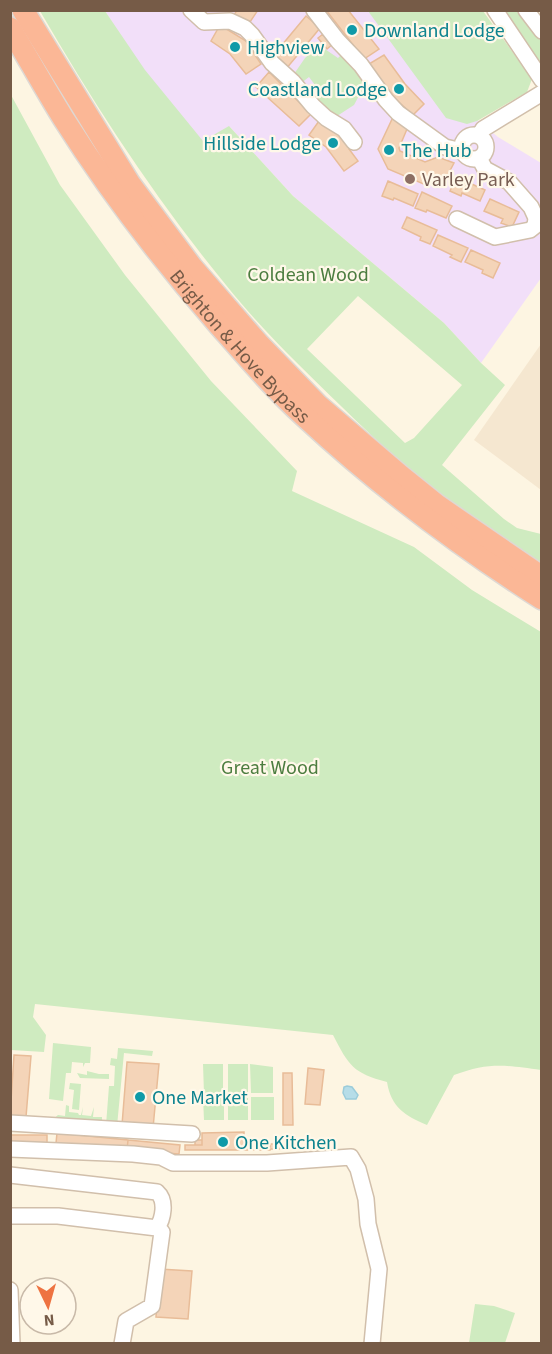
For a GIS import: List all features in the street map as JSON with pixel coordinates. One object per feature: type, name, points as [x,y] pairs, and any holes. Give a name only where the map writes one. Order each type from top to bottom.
[{"type":"highway","name":"Brighton & Hove Bypass","points":[[22,10],[130,184],[192,267],[258,343],[318,405],[401,476],[465,526],[542,577]]},
{"type":"highway","name":"Brighton & Hove Bypass","points":[[10,28],[63,118],[115,194],[179,279],[245,355],[304,416],[387,489],[493,568],[542,599]]},
{"type":"street","points":[[191,10],[204,22],[230,21],[252,35],[272,63],[293,82],[321,114],[344,129],[354,142]]},
{"type":"street","points":[[314,10],[398,113],[446,147],[462,150],[469,159],[479,158],[486,149],[485,142],[480,136]]},
{"type":"street","points":[[495,10],[542,80]]},
{"type":"street","points":[[526,10],[542,32]]},
{"type":"street","points":[[480,136],[483,129],[542,93]]},
{"type":"street","points":[[462,150],[463,143],[468,137],[480,136]]},
{"type":"street","points":[[457,219],[495,237],[530,230],[535,226],[536,218],[531,207],[509,182],[484,169],[479,158]]},
{"type":"street","points":[[10,1123],[192,1134]]},
{"type":"street","points":[[10,1149],[133,1154],[161,1157],[173,1163],[267,1162],[351,1157],[358,1169],[366,1199],[368,1224],[379,1269],[372,1344]]},
{"type":"street","points":[[10,1175],[157,1192],[162,1196],[163,1204],[158,1228]]},
{"type":"street","points":[[10,1216],[58,1216],[158,1228],[162,1232],[152,1306],[126,1321],[122,1344]]},
{"type":"street","points":[[10,1290],[12,1344]]},
{"type":"shaded area","name":"Varley Park","points":[[105,11],[403,11],[462,107],[498,137],[541,163],[541,278],[481,363],[444,323],[293,196],[230,127],[203,142],[184,131]]},
{"type":"shaded area","points":[[541,344],[541,490],[474,440]]},
{"type":"green space","name":"Coldean Wood","points":[[40,11],[105,11],[145,70],[203,141],[229,126],[293,196],[444,323],[505,385],[442,465],[504,519],[517,528],[541,534],[541,565],[488,531],[412,472],[268,333],[239,301],[175,220],[127,152]],"holes":[[[358,296],[462,385],[414,438],[405,443],[307,349]]]},
{"type":"green space","points":[[368,11],[483,11],[532,79],[527,92],[477,121],[467,124],[446,118]]},
{"type":"green space","points":[[501,11],[536,11],[541,20],[541,71]]},
{"type":"green space","points":[[319,45],[338,58],[344,52],[369,83],[369,91],[361,92],[354,105],[334,118],[313,99],[321,93],[309,77],[300,84],[294,74],[305,58]]},
{"type":"green space","name":"Great Wood","points":[[11,95],[60,185],[125,275],[211,381],[297,471],[292,491],[414,547],[472,590],[541,632],[541,1070],[487,1066],[454,1075],[427,1125],[400,1110],[392,1098],[387,1082],[366,1075],[353,1067],[333,1035],[35,1004],[33,1017],[46,1035],[44,1052],[11,1050]]},
{"type":"green space","points":[[53,1043],[91,1047],[90,1063],[85,1063],[83,1067],[83,1063],[72,1062],[71,1073],[66,1073],[63,1101],[49,1099]]},
{"type":"green space","points":[[118,1048],[153,1051],[152,1056],[124,1053],[117,1126],[106,1125],[109,1086],[114,1086],[115,1066],[110,1065],[111,1058],[117,1059]]},
{"type":"green space","points":[[203,1064],[223,1064],[223,1093],[204,1094]]},
{"type":"green space","points":[[228,1064],[248,1064],[248,1093],[228,1093]]},
{"type":"green space","points":[[250,1064],[273,1067],[273,1093],[251,1093]]},
{"type":"green space","points":[[87,1071],[109,1074],[109,1079],[80,1078],[77,1073],[87,1075]]},
{"type":"green space","points":[[70,1083],[81,1084],[79,1110],[72,1109],[74,1090],[69,1089]]},
{"type":"green space","points":[[251,1097],[274,1097],[274,1120],[251,1120]]},
{"type":"green space","points":[[203,1098],[224,1098],[224,1120],[204,1120]]},
{"type":"green space","points":[[228,1098],[248,1098],[248,1120],[228,1120]]},
{"type":"green space","points":[[66,1105],[69,1106],[69,1112],[81,1115],[83,1107],[82,1115],[91,1116],[94,1107],[93,1117],[102,1117],[102,1124],[52,1120],[58,1115],[65,1116]]},
{"type":"green space","points":[[475,1304],[494,1306],[515,1313],[505,1343],[469,1343]]},
{"type":"water","points":[[344,1087],[352,1087],[358,1095],[356,1099],[346,1099],[343,1093]]},
{"type":"building","points":[[237,10],[258,10],[248,25],[234,15]]},
{"type":"building","name":"Downland Lodge","points":[[326,10],[348,10],[379,49],[364,59]]},
{"type":"building","points":[[306,16],[320,28],[286,69],[272,57]]},
{"type":"building","name":"Highview","points":[[220,25],[246,41],[261,64],[246,74],[230,54],[211,41]]},
{"type":"building","points":[[323,34],[327,40],[330,38],[334,43],[327,49],[318,38]]},
{"type":"building","name":"Coastland Lodge","points":[[384,55],[405,84],[424,104],[413,115],[391,95],[369,64]]},
{"type":"building","points":[[269,72],[311,114],[299,126],[256,87]]},
{"type":"building","name":"The Hub","points":[[394,115],[410,122],[399,148],[400,151],[425,162],[438,157],[454,163],[445,180],[426,185],[388,169],[378,149]]},
{"type":"building","name":"Hillside Lodge","points":[[319,121],[336,132],[351,148],[349,149],[358,161],[344,171],[326,147],[309,135]]},
{"type":"building","points":[[456,177],[485,190],[480,201],[462,193],[461,196],[450,191]]},
{"type":"building","points":[[388,181],[418,194],[413,206],[382,196]]},
{"type":"building","points":[[422,192],[452,206],[446,218],[415,208]]},
{"type":"building","points":[[490,199],[519,212],[512,227],[501,223],[503,219],[484,211]]},
{"type":"building","points":[[407,217],[437,230],[430,244],[402,228]]},
{"type":"building","points":[[438,235],[468,248],[461,262],[433,246]]},
{"type":"building","points":[[471,250],[500,263],[493,278],[482,273],[483,270],[465,262]]},
{"type":"building","points":[[14,1055],[31,1056],[26,1117],[10,1116]]},
{"type":"building","name":"One Market","points":[[127,1062],[159,1064],[153,1128],[122,1125]]},
{"type":"building","points":[[308,1068],[324,1070],[320,1105],[305,1104]]},
{"type":"building","points":[[283,1073],[292,1073],[293,1125],[283,1125]]},
{"type":"building","name":"One Kitchen","points":[[244,1132],[244,1150],[185,1150],[185,1145],[202,1145],[202,1133]]},
{"type":"building","points":[[57,1133],[128,1140],[127,1150],[56,1143]]},
{"type":"building","points":[[10,1135],[47,1135],[47,1146],[10,1145]]},
{"type":"building","points":[[128,1140],[180,1145],[179,1154],[127,1150]]},
{"type":"building","points":[[195,1140],[202,1140],[202,1145],[195,1145]]},
{"type":"building","points":[[244,1144],[270,1144],[270,1150],[244,1150]]},
{"type":"building","points":[[270,1144],[279,1144],[279,1149],[270,1149]]},
{"type":"building","points":[[159,1269],[192,1271],[188,1319],[156,1317]]},
{"type":"place","name":"Downland Lodge","points":[[352,30]]},
{"type":"place","name":"Highview","points":[[235,47]]},
{"type":"place","name":"Coastland Lodge","points":[[399,89]]},
{"type":"place","name":"Hillside Lodge","points":[[333,143]]},
{"type":"place","name":"The Hub","points":[[389,150]]},
{"type":"place","name":"Varley Park","points":[[410,179]]},
{"type":"place","name":"One Market","points":[[140,1097]]},
{"type":"place","name":"One Kitchen","points":[[223,1142]]}]
